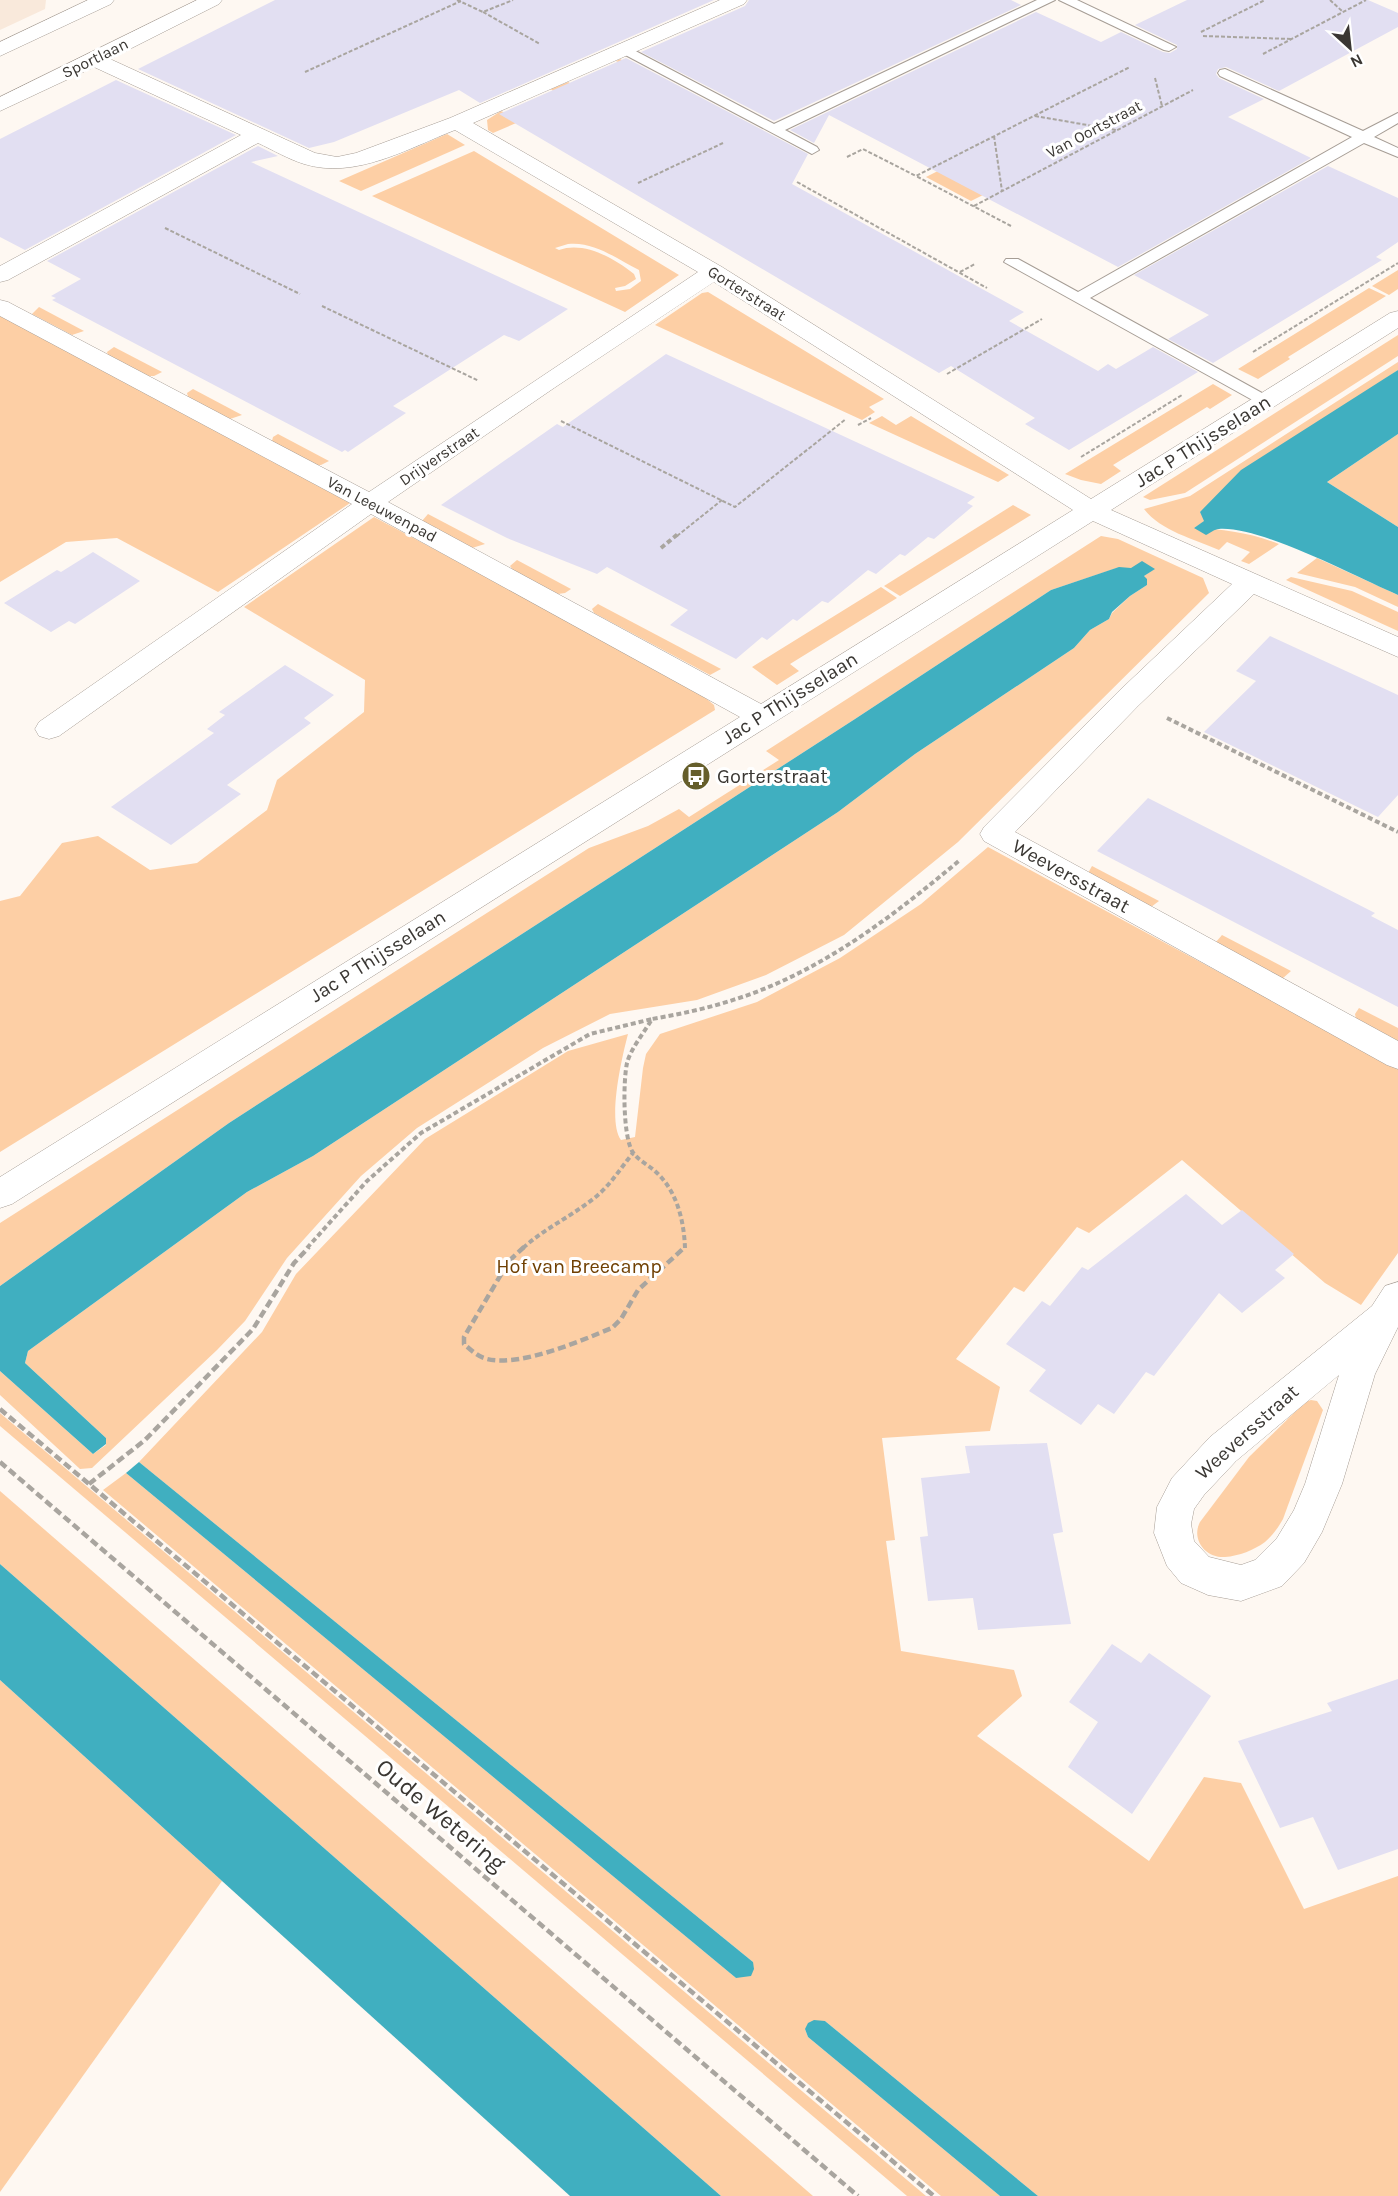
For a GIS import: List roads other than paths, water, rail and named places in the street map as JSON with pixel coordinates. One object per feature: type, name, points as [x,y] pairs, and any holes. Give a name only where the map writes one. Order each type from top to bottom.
[{"type":"street","points":[[0,50],[104,0]]},
{"type":"street","points":[[165,0],[191,10]]},
{"type":"street","name":"Sportlaan","points":[[0,105],[212,0]]},
{"type":"street","points":[[94,59],[310,159],[337,163],[361,159],[457,122],[736,0]]},
{"type":"street","name":"Gorterstraat","points":[[457,122],[714,272],[1092,511]]},
{"type":"street","points":[[0,275],[258,134]]},
{"type":"street","name":"Drijverstraat","points":[[49,729],[370,503],[714,272]]},
{"type":"street","name":"Van Leeuwenpad","points":[[0,307],[370,503],[761,716]]},
{"type":"street","name":"Jac P Thijsselaan","points":[[0,1194],[1398,318]]},
{"type":"street","points":[[1092,511],[1398,648]]},
{"type":"street","name":"Weeversstraat","points":[[1250,582],[1128,699],[994,834],[1398,1056]]},
{"type":"street","name":"Weeversstraat","points":[[1391,1307],[1354,1384],[1316,1504],[1299,1538],[1285,1557],[1268,1575],[1249,1583],[1228,1584],[1206,1577],[1188,1564],[1176,1546],[1172,1527],[1175,1509],[1189,1485],[1220,1453],[1391,1307]]},
{"type":"lane","points":[[774,130],[1047,0]]},
{"type":"lane","points":[[1066,0],[1170,47]]},
{"type":"lane","points":[[624,50],[812,150]]},
{"type":"lane","points":[[1225,73],[1398,153]]},
{"type":"lane","points":[[1079,298],[1398,117]]},
{"type":"lane","points":[[1012,262],[1265,402]]},
{"type":"water","points":[[1398,370],[1398,434],[1327,482],[1398,527],[1398,595],[1308,554],[1259,536],[1237,530],[1219,529],[1206,535],[1194,528],[1204,521],[1200,512],[1241,470]]},
{"type":"water","points":[[1142,561],[1155,569],[1144,576],[1147,579],[1147,585],[1112,612],[1109,619],[1090,630],[1074,648],[915,754],[838,812],[313,1156],[247,1192],[28,1351],[25,1363],[106,1438],[106,1444],[93,1454],[0,1371],[0,1286],[229,1123],[1051,590],[1119,567],[1131,568]]},
{"type":"water","points":[[139,1462],[753,1962],[754,1969],[751,1976],[736,1978],[126,1473]]},
{"type":"water","points":[[0,1564],[721,2196],[570,2196],[0,1680]]},
{"type":"water","points":[[814,2020],[825,2021],[1038,2196],[1000,2196],[808,2037],[805,2029],[808,2023]]},
{"type":"place","name":"Gorterstraat","points":[[696,776]]},
{"type":"park label","name":"Hof van Breecamp","points":[[579,1266]]}]
